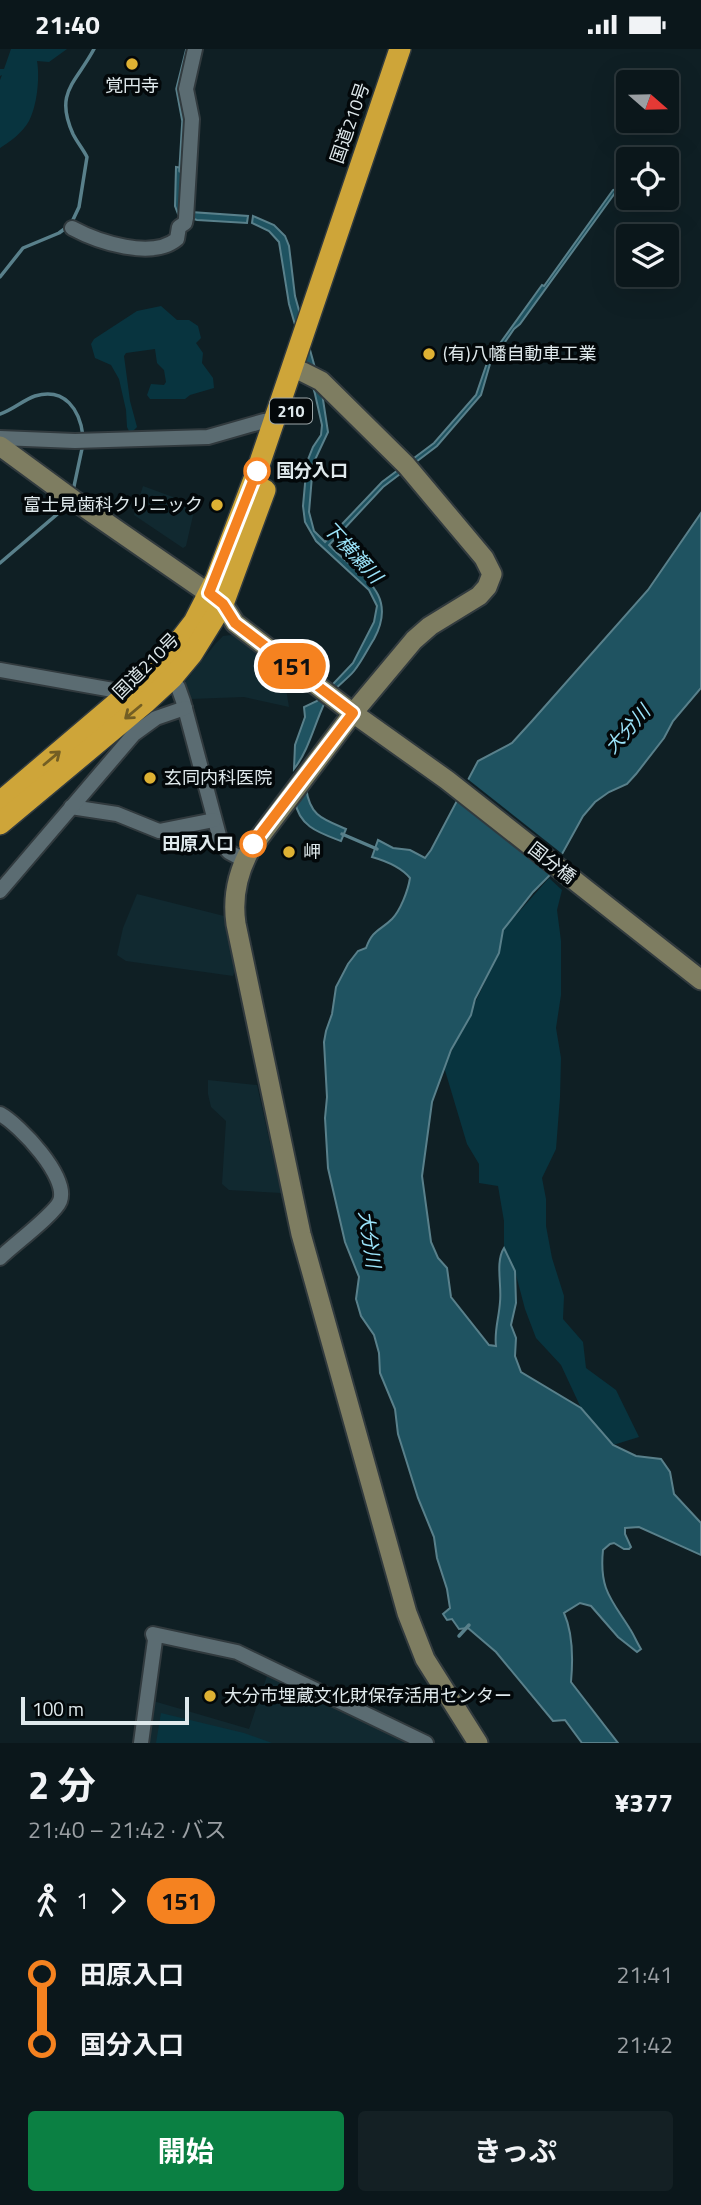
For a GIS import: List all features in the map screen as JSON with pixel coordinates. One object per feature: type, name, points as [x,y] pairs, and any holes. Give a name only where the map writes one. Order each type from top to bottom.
[{"type":"highway","name":"国道210号","points":[[0,802],[125,697],[160,664],[216,598],[400,49]]},
{"type":"highway","name":"国道210号","points":[[0,824],[171,679],[192,654],[272,471],[303,372],[344,212]]},
{"type":"street","points":[[72,229],[134,248],[148,249],[174,242],[180,225],[185,223],[187,213],[192,119],[186,89],[195,49]]},
{"type":"street","points":[[303,372],[321,381],[406,464],[469,538],[491,571],[491,580],[483,593],[419,635],[357,709],[257,838],[244,860],[236,887],[235,916],[280,1139],[308,1260],[414,1636],[432,1671],[478,1743]]},
{"type":"street","points":[[0,438],[83,440],[208,437],[275,420]]},
{"type":"street","name":"国分橋","points":[[0,446],[99,519],[242,615],[330,688],[701,980]]},
{"type":"street","points":[[0,670],[113,690],[125,697]]},
{"type":"street","points":[[171,679],[178,687],[185,708],[223,846],[244,860]]},
{"type":"street","points":[[0,891],[139,729],[156,718],[185,708]]},
{"type":"street","points":[[71,807],[117,814],[159,831],[214,820]]},
{"type":"street","points":[[0,1114],[18,1128],[38,1150],[60,1183],[61,1193],[56,1207],[2,1254]]},
{"type":"street","points":[[141,1743],[155,1640],[153,1634],[237,1652],[426,1743]]},
{"type":"shaded area","points":[[11,49],[67,49],[49,62],[37,61],[37,92],[32,115],[20,133],[0,148],[0,69],[4,69]]},
{"type":"shaded area","points":[[161,306],[177,320],[189,320],[198,326],[201,338],[196,343],[203,353],[202,363],[213,378],[214,388],[185,399],[150,399],[147,395],[151,384],[164,385],[166,382],[164,370],[157,363],[155,349],[126,353],[124,356],[130,401],[137,427],[129,431],[119,379],[111,365],[95,358],[91,344],[94,339],[137,311]]},
{"type":"shaded area","points":[[143,486],[181,500],[197,498],[186,546],[183,548],[134,515]]},
{"type":"shaded area","points":[[239,634],[282,665],[289,707],[244,697],[190,699],[185,682],[223,636]]},
{"type":"shaded area","points":[[549,878],[562,890],[557,910],[561,941],[561,995],[556,1028],[561,1058],[556,1149],[542,1178],[546,1199],[546,1226],[552,1258],[564,1296],[563,1319],[583,1342],[586,1368],[616,1390],[639,1437],[613,1445],[581,1408],[561,1365],[536,1338],[515,1271],[504,1248],[504,1221],[498,1186],[479,1183],[479,1164],[467,1144],[444,1067],[499,953],[503,930]]},
{"type":"shaded area","points":[[137,894],[224,916],[235,970],[233,976],[126,961],[117,955],[123,928]]},
{"type":"shaded area","points":[[208,1080],[257,1085],[281,1193],[229,1190],[222,1184],[226,1121],[211,1107]]},
{"type":"shaded area","points":[[268,1673],[416,1743],[145,1743],[150,1700],[249,1729]]},
{"type":"shaded area","points":[[161,1713],[244,1733],[272,1743],[156,1743]]},
{"type":"water","points":[[176,167],[184,168],[191,212],[248,216],[247,223],[197,220],[178,214],[175,206]]},
{"type":"water","points":[[616,189],[616,193],[490,364],[481,395],[437,446],[383,487],[329,545],[372,585],[382,608],[381,622],[357,667],[327,698],[308,746],[294,769],[295,745],[305,717],[304,707],[317,701],[353,663],[374,622],[377,606],[369,590],[316,541],[305,522],[303,506],[307,462],[321,435],[322,425],[289,304],[279,242],[269,231],[252,223],[253,216],[274,225],[285,236],[289,246],[295,296],[322,393],[328,432],[313,464],[309,512],[314,531],[325,542],[382,482],[434,443],[476,395],[488,360]]},
{"type":"water","name":"大分川","points":[[701,513],[701,688],[627,784],[595,802],[583,816],[551,874],[503,930],[499,953],[475,999],[471,1015],[451,1050],[432,1102],[422,1176],[431,1242],[438,1258],[447,1268],[451,1297],[489,1345],[496,1346],[500,1260],[504,1248],[515,1271],[516,1303],[511,1325],[516,1338],[515,1356],[521,1372],[581,1408],[613,1445],[636,1456],[661,1459],[670,1472],[674,1494],[701,1523],[701,1555],[639,1527],[625,1528],[631,1547],[629,1549],[614,1543],[603,1550],[603,1575],[608,1593],[641,1649],[637,1652],[618,1637],[591,1606],[580,1603],[564,1613],[572,1647],[571,1682],[618,1743],[582,1743],[565,1720],[553,1721],[496,1652],[468,1628],[459,1629],[452,1619],[447,1620],[443,1614],[450,1608],[434,1537],[418,1498],[398,1434],[395,1409],[380,1373],[379,1353],[374,1335],[361,1316],[356,1299],[359,1277],[345,1242],[328,1168],[324,1042],[336,987],[348,964],[395,915],[409,883],[410,878],[402,871],[372,857],[378,840],[393,848],[410,850],[425,858],[478,761],[512,743],[532,721],[648,590]]},
{"type":"water","points":[[306,788],[314,811],[346,829],[341,841],[312,828],[301,817],[295,801]]},
{"type":"pier","points":[[465,777],[565,856],[555,874],[454,796]]},
{"type":"waterway","points":[[0,277],[23,248],[59,233],[71,224],[79,207],[87,157],[73,134],[66,108],[74,80],[94,49]]},
{"type":"waterway","name":"下横瀬川","points":[[180,171],[183,121],[177,89],[187,49]]},
{"type":"waterway","points":[[0,414],[35,396],[55,395],[63,398],[74,410],[83,436]]},
{"type":"waterway","points":[[73,491],[83,444]]},
{"type":"waterway","points":[[0,563],[68,505]]},
{"type":"waterway","points":[[342,834],[377,849]]},
{"type":"waterway","points":[[459,1636],[469,1625]]},
{"type":"bus line","name":"151","points":[[253,844],[353,713],[235,623],[223,604],[209,593],[257,471]]},
{"type":"place","name":"覚円寺","points":[[132,64]]},
{"type":"place","name":"(有)八幡自動車工業","points":[[429,354]]},
{"type":"place","name":"国分入口","points":[[257,471]]},
{"type":"place","name":"富士見歯科クリニック","points":[[217,505]]},
{"type":"place","name":"玄同内科医院","points":[[150,778]]},
{"type":"place","name":"田原入口","points":[[253,844]]},
{"type":"place","name":"岬","points":[[289,852]]},
{"type":"place","name":"大分市埋蔵文化財保存活用センター","points":[[210,1696]]}]
